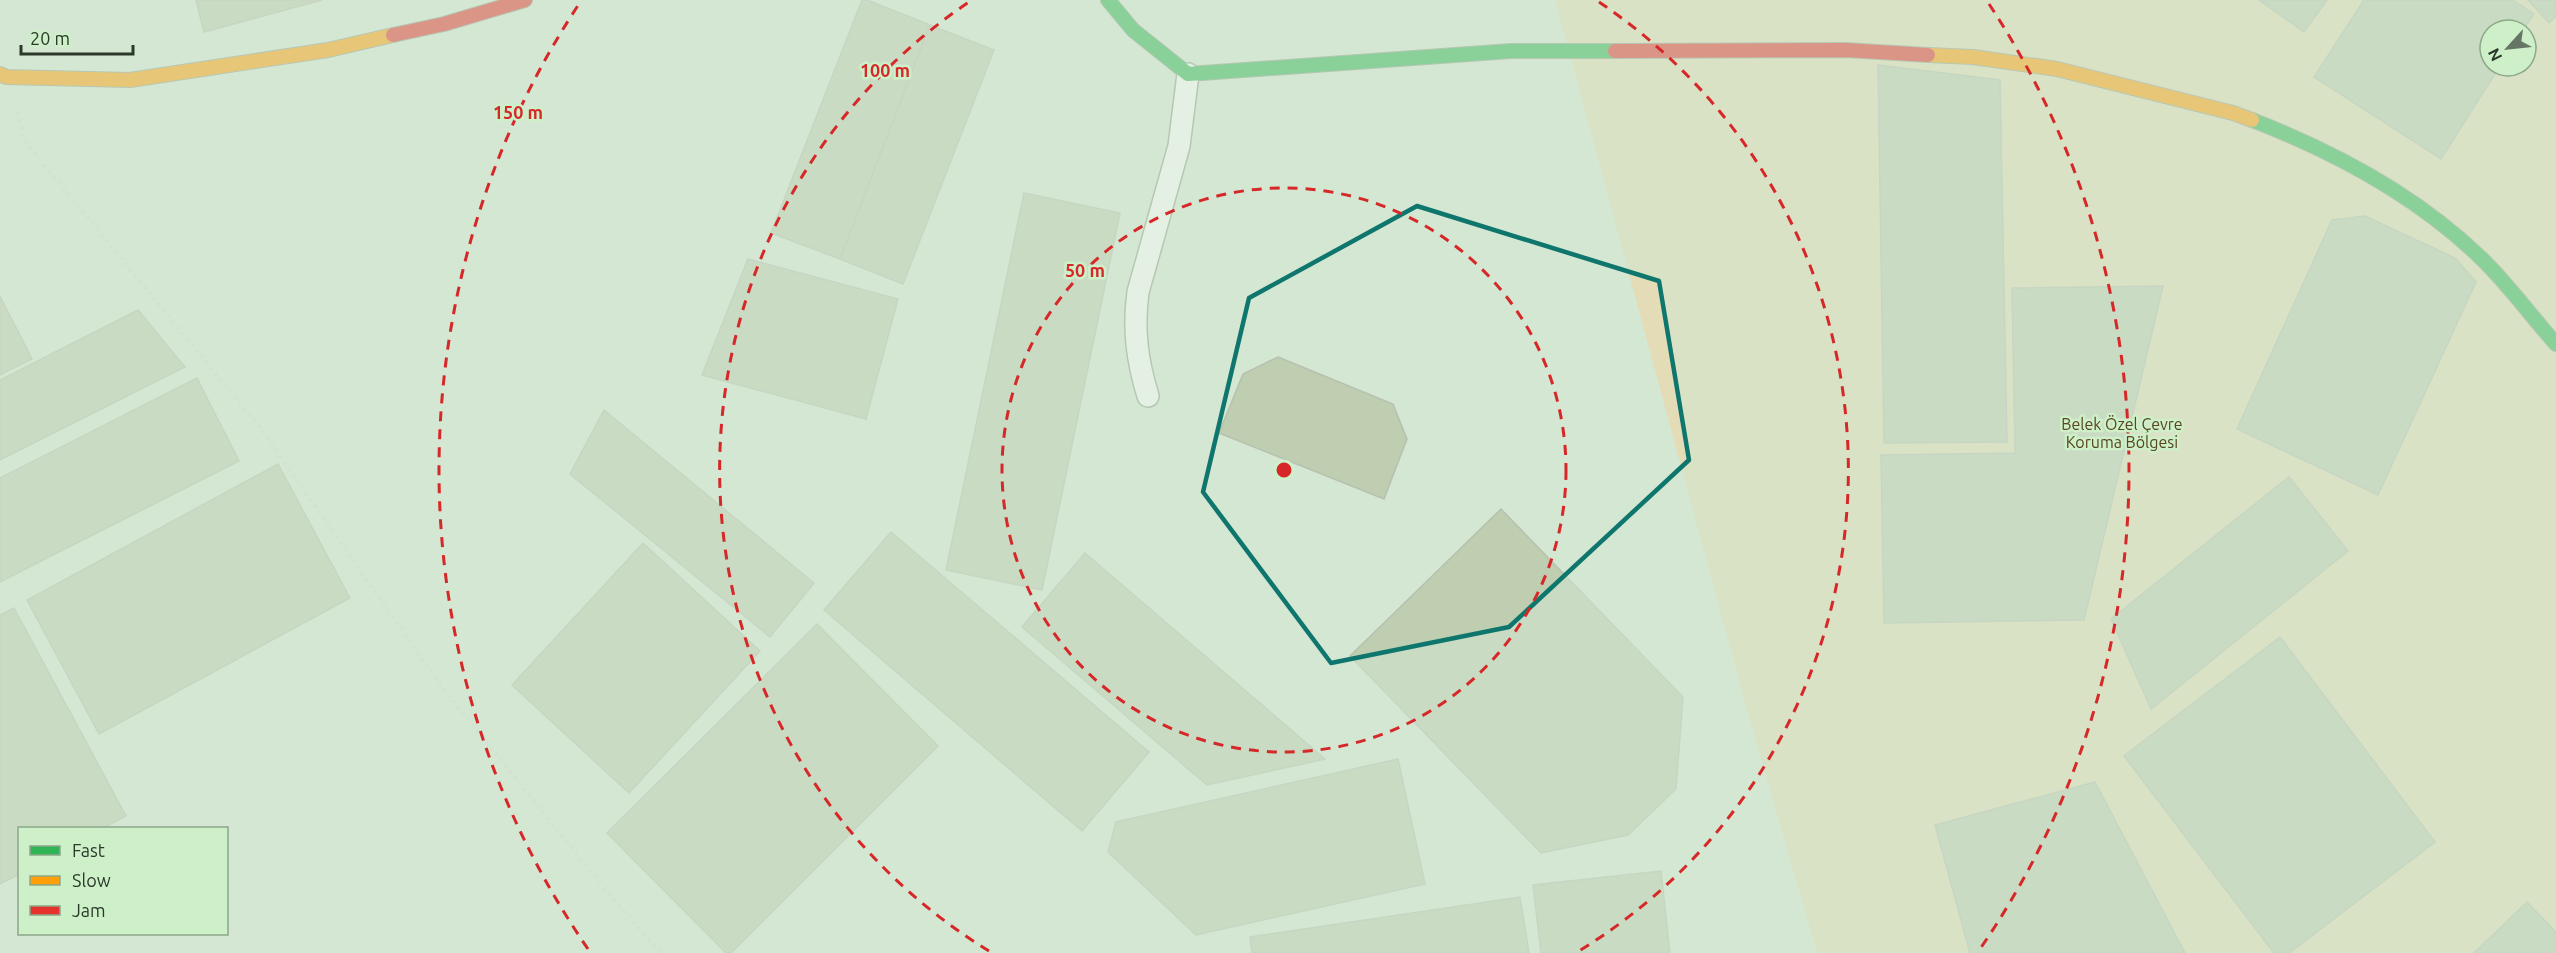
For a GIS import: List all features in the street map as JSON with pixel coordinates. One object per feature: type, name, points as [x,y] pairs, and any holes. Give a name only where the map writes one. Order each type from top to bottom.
[{"type":"street","points":[[3,76],[130,80],[227,67],[328,50],[444,24],[525,0]]},
{"type":"street","points":[[1108,0],[1133,30],[1188,74],[1511,51],[1846,50],[1973,57],[2056,69],[2234,113],[2298,138],[2361,170],[2419,207],[2481,258],[2556,344]]},
{"type":"lane","points":[[1148,396],[1139,366],[1135,336],[1138,292],[1179,146],[1188,74]]},
{"type":"path","points":[[3,76],[27,144],[261,429],[442,687],[609,894],[661,953]]},
{"type":"highlighted area","points":[[1417,206],[1659,281],[1689,460],[1509,627],[1331,663],[1203,492],[1249,298]]},
{"type":"green space","name":"Belek Özel Çevre Koruma Bölgesi","points":[[1555,0],[2556,0],[2556,953],[1817,953],[1745,703]]},
{"type":"building","points":[[196,0],[322,0],[204,32]]},
{"type":"building","points":[[862,0],[930,25],[840,259],[771,233]]},
{"type":"building","points":[[2259,0],[2327,0],[2304,32]]},
{"type":"building","points":[[2364,0],[2513,0],[2534,14],[2531,18],[2478,18],[2478,78],[2492,78],[2441,159],[2314,77]]},
{"type":"building","points":[[2528,0],[2556,0],[2556,16],[2549,23]]},
{"type":"building","points":[[930,25],[994,50],[903,284],[840,259]]},
{"type":"building","points":[[1878,65],[2000,80],[2007,442],[1884,443]]},
{"type":"building","points":[[1024,193],[1120,213],[1042,590],[946,570]]},
{"type":"building","points":[[2365,216],[2455,258],[2476,282],[2378,495],[2237,429],[2332,220]]},
{"type":"building","points":[[748,259],[898,299],[866,419],[702,375]]},
{"type":"building","points":[[2163,286],[2084,620],[1884,623],[1881,455],[2015,453],[2012,288]]},
{"type":"building","points":[[0,296],[32,359],[0,375]]},
{"type":"building","points":[[138,310],[185,367],[0,460],[0,380]]},
{"type":"building","points":[[1278,357],[1393,404],[1407,439],[1384,499],[1219,433],[1243,374]]},
{"type":"building","points":[[197,378],[239,461],[0,582],[0,478]]},
{"type":"building","points":[[604,410],[814,583],[770,637],[570,474]]},
{"type":"building","points":[[278,464],[350,598],[99,734],[27,600]]},
{"type":"building","points":[[2289,477],[2348,551],[2151,709],[2111,619]]},
{"type":"building","points":[[1501,509],[1683,697],[1676,789],[1628,835],[1541,853],[1350,656]]},
{"type":"building","points":[[891,532],[1149,752],[1082,831],[824,610]]},
{"type":"building","points":[[643,543],[760,651],[629,793],[512,685]]},
{"type":"building","points":[[1085,553],[1325,759],[1207,785],[1022,627]]},
{"type":"building","points":[[14,608],[126,816],[105,827],[18,827],[18,875],[0,884],[0,615]]},
{"type":"building","points":[[817,624],[938,746],[731,953],[726,953],[607,833]]},
{"type":"building","points":[[2280,637],[2435,842],[2289,953],[2274,953],[2124,756]]},
{"type":"building","points":[[1398,759],[1425,884],[1196,935],[1108,852],[1116,822]]},
{"type":"building","points":[[2095,782],[2185,953],[1970,953],[1935,825]]},
{"type":"building","points":[[1661,871],[1670,953],[1541,953],[1533,885]]},
{"type":"building","points":[[1520,897],[1529,953],[1252,953],[1250,937]]},
{"type":"building","points":[[2527,902],[2556,932],[2556,953],[2474,953]]},
{"type":"traffic: fast","points":[[1108,0],[1133,30],[1188,74],[1511,51],[1615,51]]},
{"type":"traffic: fast","points":[[2252,120],[2344,161],[2430,215],[2491,268],[2556,344]]},
{"type":"traffic: slow","points":[[0,74],[6,77],[130,80],[328,50],[393,35]]},
{"type":"traffic: slow","points":[[1928,55],[1973,57],[2057,69],[2233,113],[2252,120]]},
{"type":"traffic: jam","points":[[393,35],[444,24],[525,0]]},
{"type":"traffic: jam","points":[[1615,51],[1846,50],[1928,55]]}]
